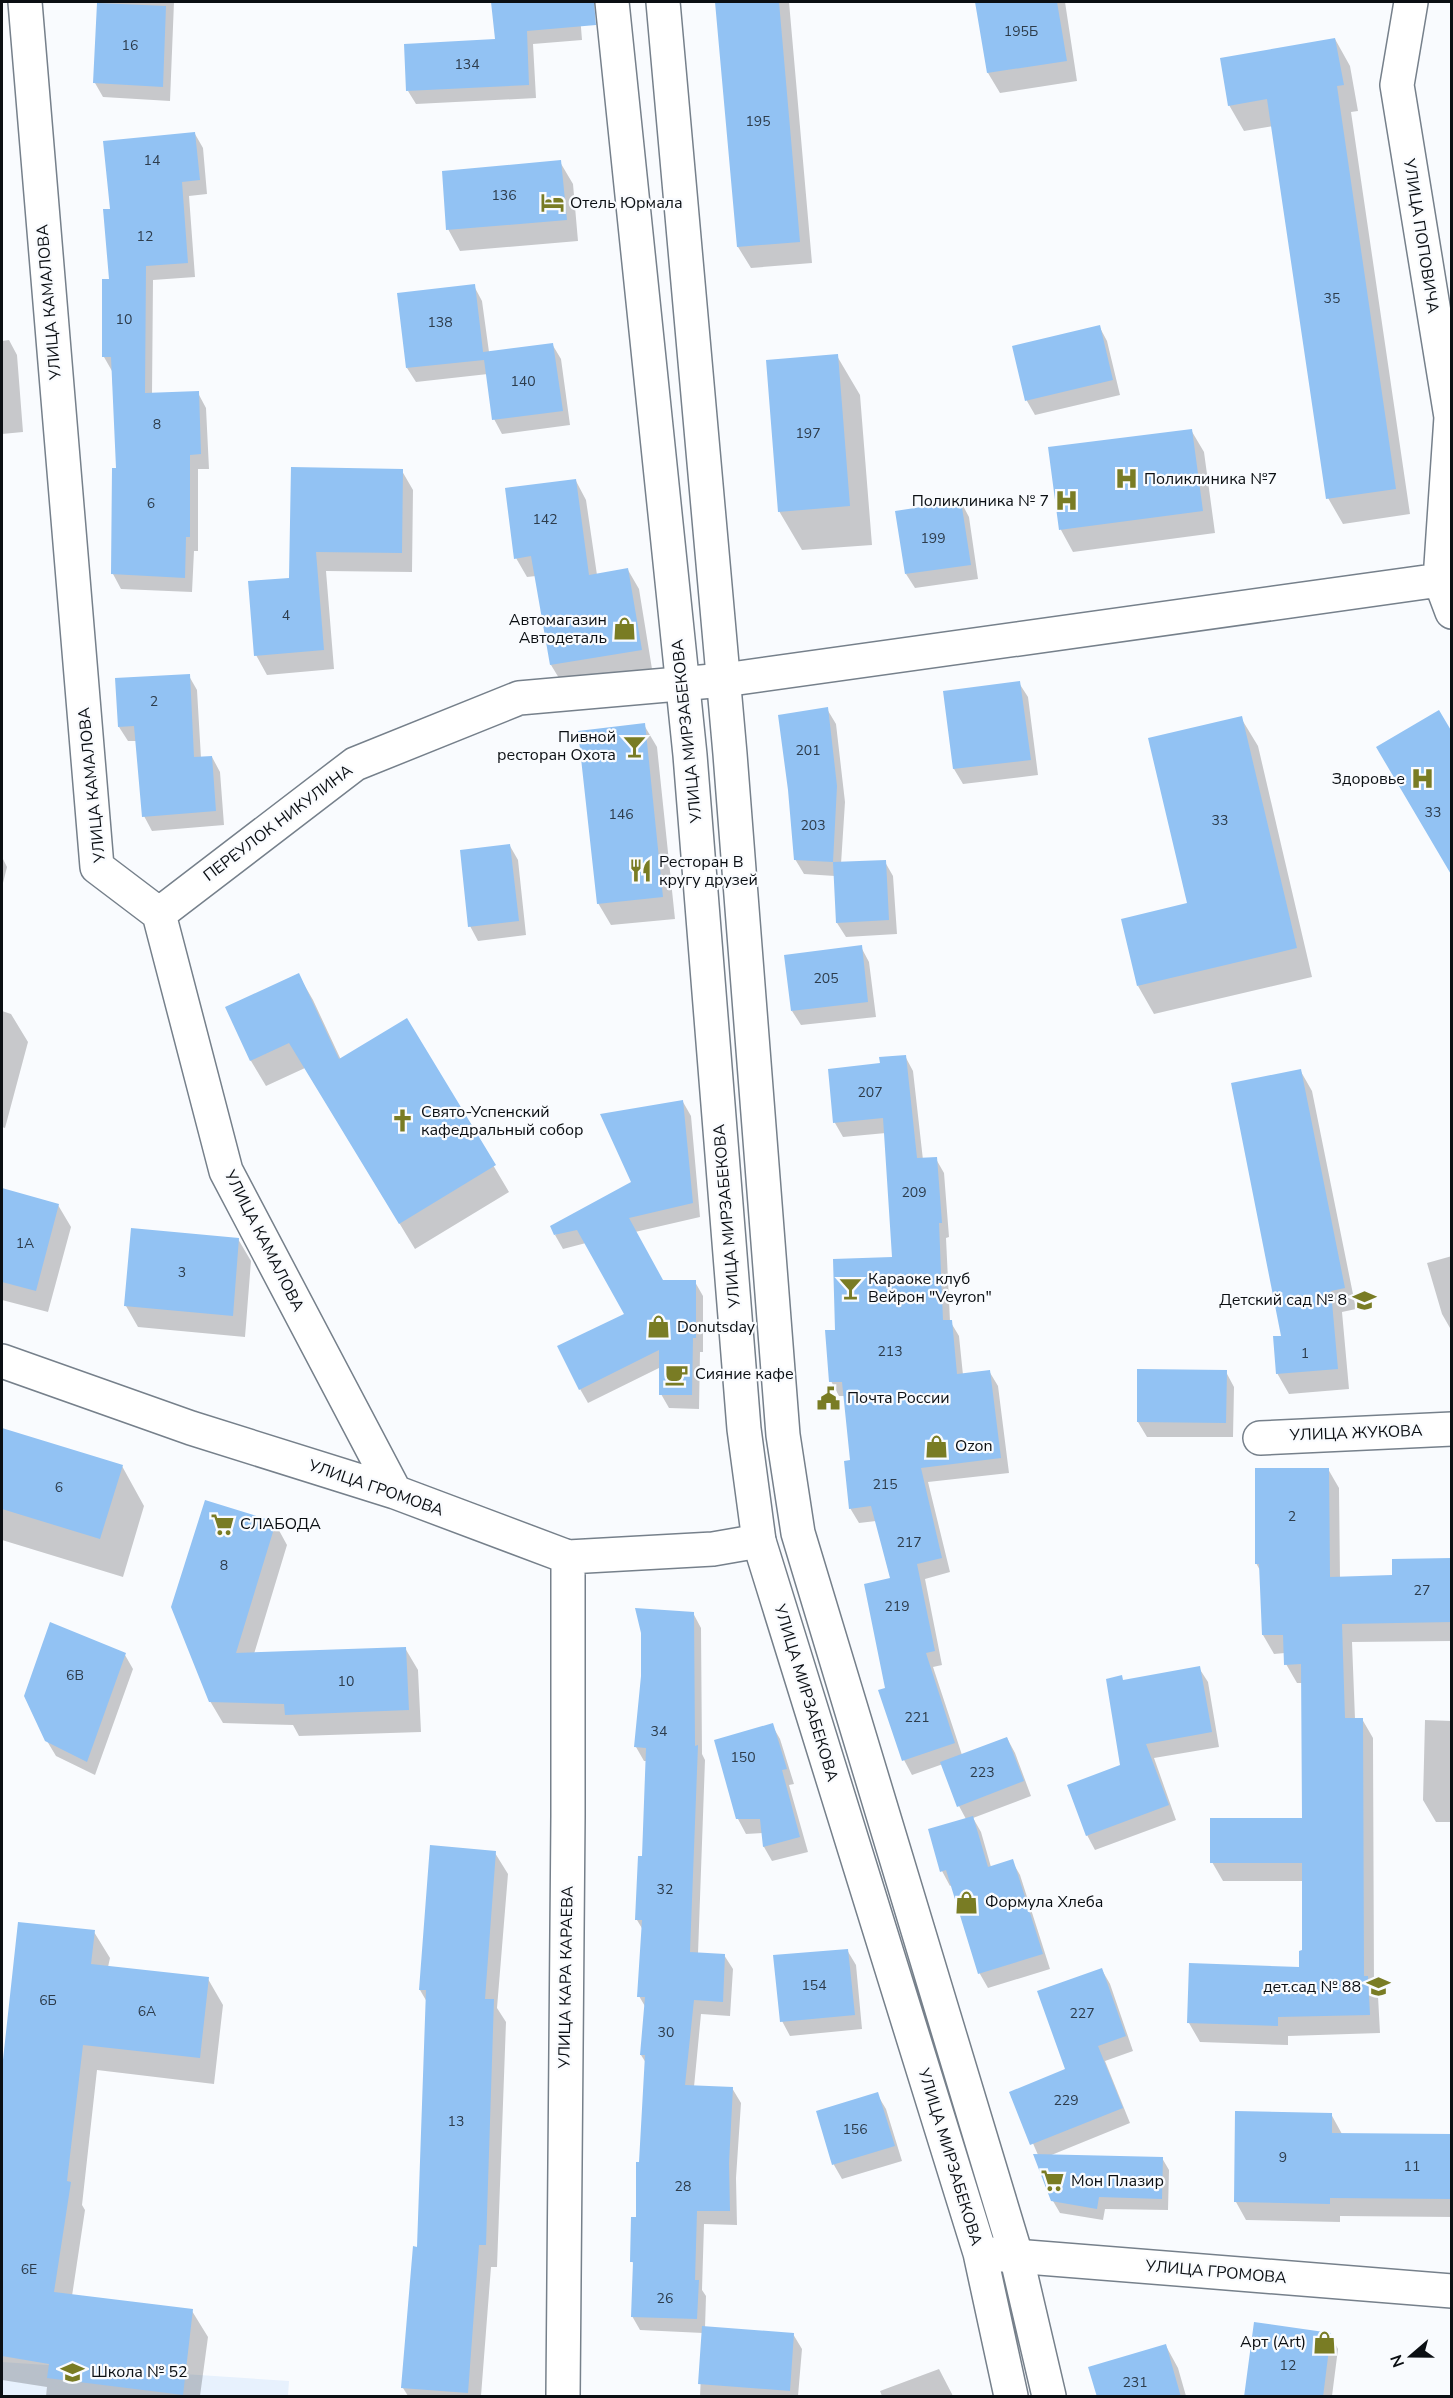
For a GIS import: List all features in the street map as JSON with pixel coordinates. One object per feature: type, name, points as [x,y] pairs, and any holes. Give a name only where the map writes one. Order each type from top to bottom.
[{"type":"street","name":"УЛИЦА КАМАЛОВА","points":[[25,2],[97,867],[159,914],[226,1171],[395,1492]]},
{"type":"street","name":"УЛИЦА МИРЗАБЕКОВА","points":[[612,2],[690,755],[744,1429],[759,1541],[980,2253],[1011,2397]]},
{"type":"street","points":[[663,2],[724,680],[783,1435],[798,1533],[1016,2255],[1049,2397]]},
{"type":"street","name":"УЛИЦА ПОПОВИЧА","points":[[1411,2],[1397,85],[1451,417],[1440,580],[1452,612]]},
{"type":"street","name":"ПЕРЕУЛОК НИКУЛИНА","points":[[159,914],[355,764],[519,698],[724,680],[1440,580]]},
{"type":"street","name":"УЛИЦА ГРОМОВА","points":[[2,1361],[191,1428],[395,1492],[568,1557],[713,1549],[759,1541]]},
{"type":"street","name":"УЛИЦА ЖУКОВА","points":[[1260,1438],[1452,1429]]},
{"type":"street","name":"УЛИЦА КАРА КАРАЕВА","points":[[562,2397],[568,1816],[568,1557]]},
{"type":"street","name":"УЛИЦА ГРОМОВА","points":[[980,2253],[1452,2291]]},
{"type":"shaded area","name":"Школа № 52","points":[[2,2362],[289,2381],[288,2396],[2,2396]]},
{"type":"building","points":[[491,2],[594,2],[596,25],[527,31],[529,85],[406,91],[404,44],[495,39]]},
{"type":"building","points":[[715,2],[779,2],[800,242],[737,247]]},
{"type":"building","points":[[975,2],[1057,2],[1067,61],[987,73]]},
{"type":"building","points":[[97,3],[166,6],[163,87],[93,83]]},
{"type":"building","points":[[1335,38],[1344,85],[1337,86],[1396,489],[1326,499],[1267,99],[1228,106],[1220,58]]},
{"type":"building","points":[[195,132],[200,180],[182,182],[188,263],[146,266],[145,393],[199,391],[201,454],[190,455],[190,537],[186,537],[185,578],[111,574],[112,468],[116,468],[111,357],[102,357],[102,279],[109,279],[103,209],[110,209],[103,141]]},
{"type":"building","points":[[561,160],[567,220],[446,230],[442,171]]},
{"type":"building","points":[[475,284],[484,360],[406,368],[397,293]]},
{"type":"building","points":[[1100,325],[1113,380],[1025,401],[1012,346]]},
{"type":"building","points":[[553,343],[563,411],[492,420],[483,352]]},
{"type":"building","points":[[838,354],[850,506],[778,512],[766,360]]},
{"type":"building","name":"Поликлиника №7","points":[[1192,429],[1203,511],[1059,530],[1048,447]]},
{"type":"building","points":[[291,467],[403,469],[402,553],[316,552],[324,650],[254,656],[248,581],[289,578]]},
{"type":"building","points":[[576,479],[589,575],[628,568],[642,650],[550,665],[531,556],[514,559],[505,488]]},
{"type":"building","points":[[961,501],[971,565],[905,574],[895,511]]},
{"type":"building","points":[[190,674],[194,757],[212,756],[216,811],[142,817],[134,726],[118,727],[115,678]]},
{"type":"building","points":[[1020,681],[1031,760],[953,769],[943,691]]},
{"type":"building","points":[[828,707],[837,786],[833,862],[794,860],[778,715]]},
{"type":"building","points":[[1439,710],[1452,732],[1452,876],[1376,747]]},
{"type":"building","points":[[1242,716],[1297,948],[1137,986],[1121,919],[1187,903],[1148,738]]},
{"type":"building","points":[[645,723],[663,897],[597,904],[578,731]]},
{"type":"building","points":[[510,844],[519,921],[468,927],[460,850]]},
{"type":"building","points":[[886,860],[889,920],[836,923],[833,862]]},
{"type":"building","points":[[862,945],[868,1002],[791,1011],[784,955]]},
{"type":"building","name":"Свято-Успенский кафедральный собор","points":[[299,973],[339,1059],[407,1018],[496,1165],[399,1224],[289,1043],[250,1061],[225,1007]]},
{"type":"building","points":[[906,1055],[917,1158],[937,1157],[942,1223],[939,1223],[943,1320],[952,1320],[957,1374],[990,1370],[1001,1458],[921,1468],[942,1558],[917,1564],[935,1651],[926,1653],[955,1743],[902,1761],[878,1690],[885,1688],[864,1584],[890,1578],[871,1506],[849,1509],[844,1461],[850,1460],[842,1382],[829,1382],[825,1330],[835,1330],[833,1259],[892,1257],[883,1118],[833,1123],[828,1069],[880,1063],[879,1057]]},
{"type":"building","points":[[1301,1069],[1345,1288],[1331,1291],[1338,1369],[1276,1374],[1273,1336],[1281,1336],[1231,1083]]},
{"type":"building","points":[[683,1100],[693,1203],[629,1218],[663,1280],[696,1280],[696,1338],[693,1338],[692,1395],[659,1395],[659,1350],[579,1390],[557,1346],[624,1314],[577,1230],[554,1235],[550,1226],[631,1182],[600,1114]]},
{"type":"building","points":[[2,1188],[59,1204],[36,1291],[2,1282]]},
{"type":"building","points":[[131,1228],[239,1238],[233,1316],[124,1306]]},
{"type":"building","points":[[1137,1369],[1227,1370],[1226,1423],[1137,1422]]},
{"type":"building","points":[[2,1428],[123,1465],[100,1539],[2,1509]]},
{"type":"building","points":[[1255,1468],[1329,1468],[1330,1577],[1392,1575],[1392,1559],[1452,1558],[1452,1622],[1342,1624],[1345,1718],[1363,1718],[1364,1976],[1368,1976],[1370,2015],[1278,2017],[1278,2026],[1187,2023],[1189,1963],[1299,1967],[1299,1951],[1302,1950],[1302,1863],[1210,1863],[1210,1818],[1302,1818],[1301,1664],[1284,1665],[1283,1635],[1262,1635],[1259,1564],[1255,1564]]},
{"type":"building","points":[[205,1500],[276,1522],[236,1653],[406,1647],[409,1710],[285,1715],[284,1704],[209,1702],[171,1607]]},
{"type":"building","points":[[635,1608],[694,1612],[695,1746],[698,1745],[690,1952],[725,1954],[723,2002],[694,2000],[685,2085],[733,2087],[729,2163],[730,2211],[697,2211],[695,2280],[699,2280],[697,2319],[631,2317],[633,2262],[630,2262],[631,2217],[636,2217],[636,2162],[639,2162],[645,2055],[640,2055],[645,1997],[637,1997],[642,1920],[635,1920],[638,1856],[642,1856],[646,1748],[634,1747],[641,1676],[641,1633]]},
{"type":"building","points":[[50,1622],[126,1653],[87,1762],[45,1741],[24,1696]]},
{"type":"building","points":[[1200,1666],[1212,1732],[1146,1744],[1169,1805],[1086,1836],[1067,1785],[1120,1765],[1106,1679],[1122,1675],[1123,1680]]},
{"type":"building","points":[[773,1723],[787,1769],[782,1770],[800,1837],[763,1847],[760,1819],[736,1819],[714,1740]]},
{"type":"building","points":[[1007,1737],[1024,1781],[957,1807],[940,1762]]},
{"type":"building","points":[[973,1816],[988,1867],[1013,1859],[1043,1954],[978,1974],[946,1870],[940,1872],[928,1829]]},
{"type":"building","points":[[430,1845],[496,1851],[485,1999],[494,1999],[486,2245],[479,2245],[468,2393],[401,2388],[413,2246],[417,2247],[426,1990],[419,1990]]},
{"type":"building","points":[[18,1922],[95,1930],[91,1964],[209,1977],[200,2058],[83,2045],[67,2181],[71,2182],[54,2292],[193,2309],[183,2395],[47,2378],[49,2364],[2,2356],[2,2069]]},
{"type":"building","points":[[848,1949],[855,2015],[780,2022],[773,1955]]},
{"type":"building","points":[[1102,1968],[1126,2036],[1098,2046],[1123,2108],[1030,2145],[1009,2092],[1065,2069],[1037,1991]]},
{"type":"building","points":[[878,2092],[895,2146],[832,2165],[816,2111]]},
{"type":"building","points":[[1235,2111],[1332,2113],[1332,2133],[1452,2134],[1452,2199],[1330,2198],[1330,2204],[1234,2202]]},
{"type":"building","points":[[1033,2154],[1163,2157],[1162,2199],[1099,2197],[1097,2209],[1051,2201]]},
{"type":"building","points":[[1254,2322],[1331,2333],[1323,2397],[1244,2397]]},
{"type":"building","points":[[702,2326],[794,2333],[790,2391],[698,2384]]},
{"type":"building","points":[[1166,2344],[1181,2397],[1097,2397],[1088,2367]]},
{"type":"place","name":"Отель Юрмала","points":[[552,203]]},
{"type":"place","name":"Поликлиника №7","points":[[1126,479]]},
{"type":"place","name":"Поликлиника № 7","points":[[1067,501]]},
{"type":"place","name":"Автомагазин Автодеталь","points":[[625,629]]},
{"type":"place","name":"Пивной ресторан Охота","points":[[634,746]]},
{"type":"place","name":"Здоровье","points":[[1423,779]]},
{"type":"place","name":"Ресторан В кругу друзей","points":[[641,871]]},
{"type":"place","name":"Свято-Успенский кафедральный собор","points":[[403,1121]]},
{"type":"place","name":"Караоке клуб Вейрон \"Veyron\"","points":[[850,1288]]},
{"type":"place","name":"Детский сад № 8","points":[[1365,1300]]},
{"type":"place","name":"Donutsday","points":[[659,1327]]},
{"type":"place","name":"Сияние кафе","points":[[677,1374]]},
{"type":"place","name":"Почта России","points":[[829,1398]]},
{"type":"place","name":"Ozon","points":[[937,1446]]},
{"type":"place","name":"СЛАБОДА","points":[[222,1524]]},
{"type":"place","name":"Формула Хлеба","points":[[967,1902]]},
{"type":"place","name":"дет.сад № 88","points":[[1379,1987]]},
{"type":"place","name":"Мон Плазир","points":[[1053,2181]]},
{"type":"place","name":"Арт (Art)","points":[[1324,2342]]},
{"type":"place","name":"Школа № 52","points":[[73,2372]]}]
